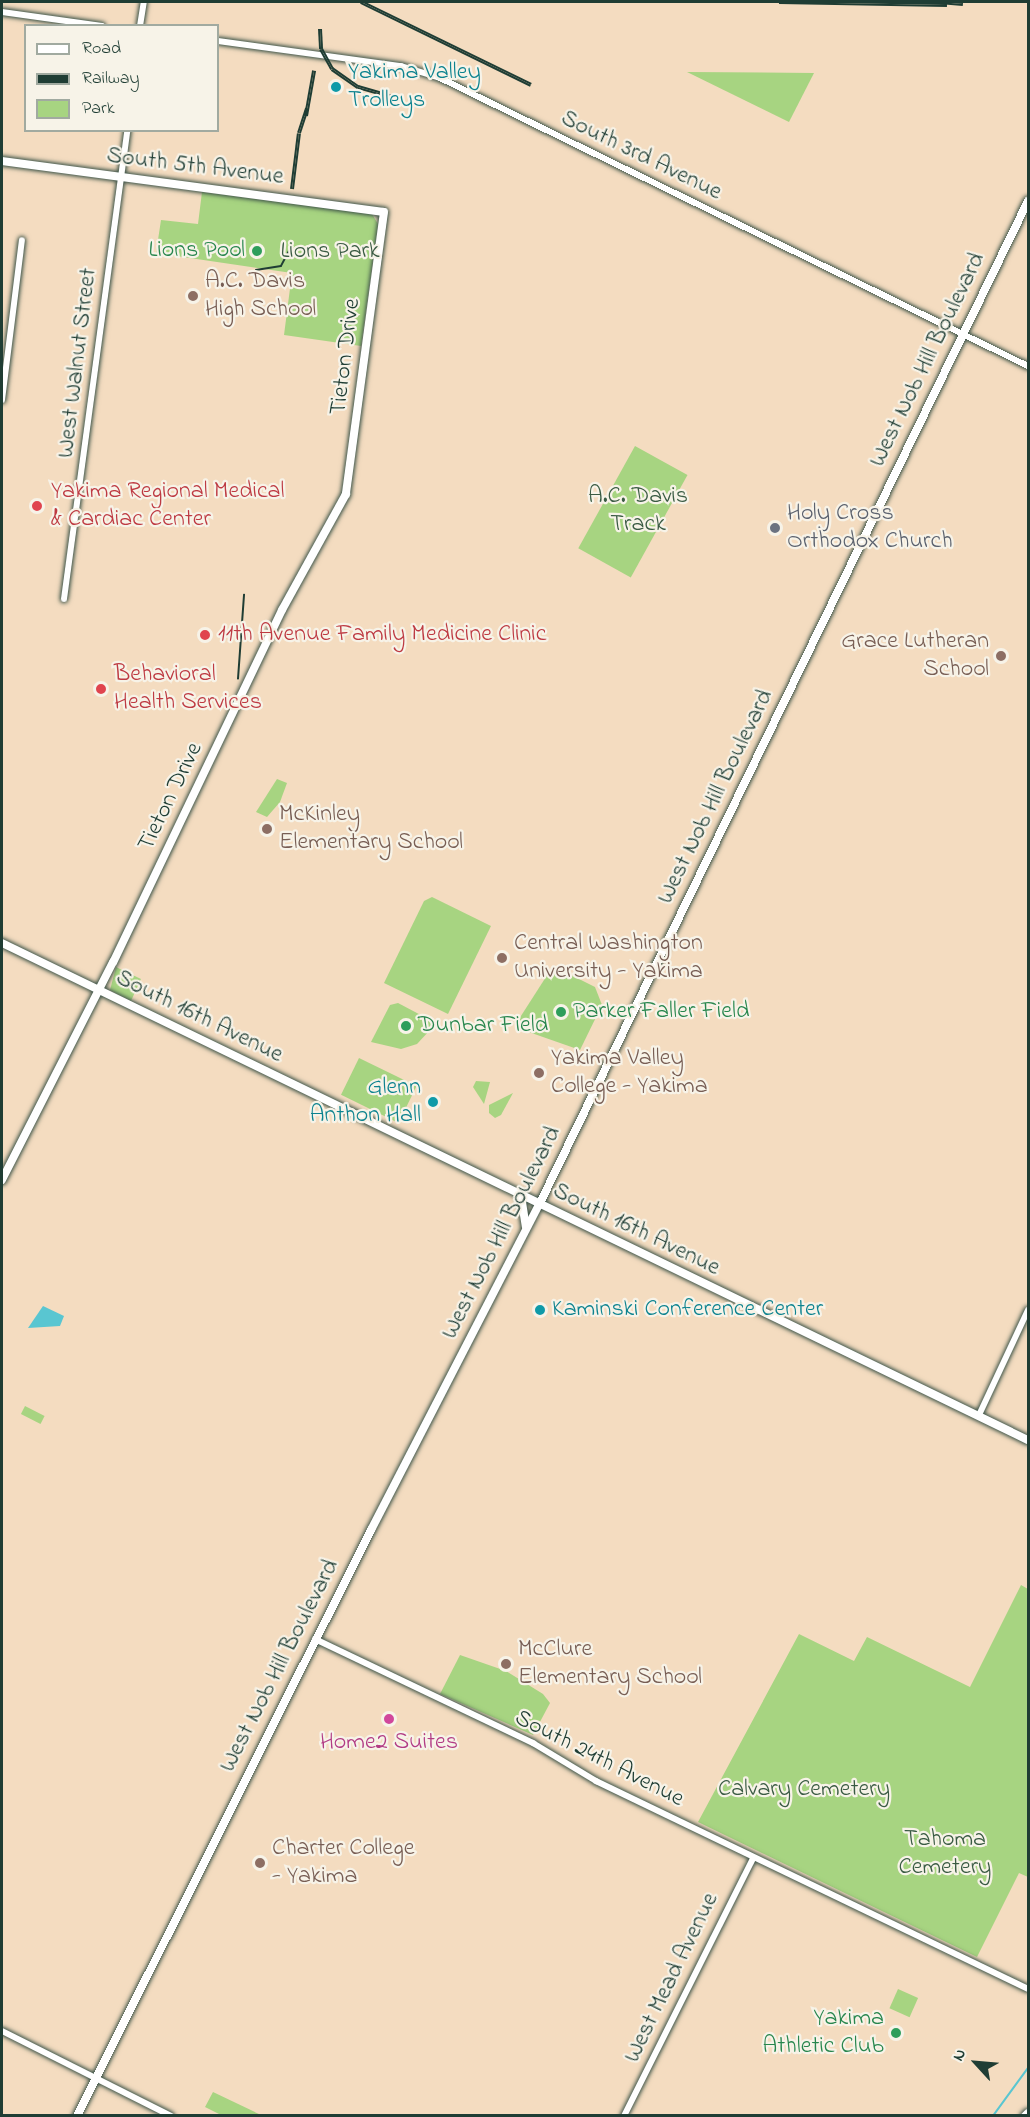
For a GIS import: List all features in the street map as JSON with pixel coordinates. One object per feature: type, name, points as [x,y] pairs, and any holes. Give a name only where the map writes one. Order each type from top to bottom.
[{"type":"main road","name":"South 5th Avenue","points":[[2,161],[384,212]]},
{"type":"main road","name":"West Nob Hill Boulevard","points":[[77,2115],[315,1640],[539,1205],[962,334],[1029,201]]},
{"type":"main road","name":"Tieton Drive","points":[[2,1180],[98,990],[282,610],[346,494],[384,212]]},
{"type":"main road","name":"South 16th Avenue","points":[[2,943],[520,1196],[1029,1440]]},
{"type":"main road","points":[[520,1196],[526,1227]]},
{"type":"street","points":[[140,24],[144,2]]},
{"type":"street","points":[[2,12],[88,24]]},
{"type":"street","name":"South 3rd Avenue","points":[[219,41],[400,66],[438,77],[1029,366]]},
{"type":"street","name":"West Walnut Street","points":[[64,599],[127,132]]},
{"type":"street","points":[[2,400],[22,240]]},
{"type":"street","points":[[979,1415],[1029,1310]]},
{"type":"street","name":"South 24th Avenue","points":[[315,1640],[528,1741],[596,1781],[753,1858],[1029,1989]]},
{"type":"street","name":"West Mead Avenue","points":[[624,2115],[753,1858]]},
{"type":"street","points":[[2,2031],[171,2115]]},
{"type":"green space","points":[[687,72],[814,73],[789,122]]},
{"type":"green space","name":"Lions Park","points":[[202,192],[372,214],[378,224],[361,346],[284,335],[292,273],[156,253],[161,220],[198,224]]},
{"type":"green space","name":"A.C. Davis Track","points":[[635,446],[687,475],[631,577],[578,548]]},
{"type":"green space","points":[[277,779],[287,783],[280,802],[267,817],[256,812]]},
{"type":"green space","points":[[432,897],[491,926],[448,1014],[384,983],[424,901]]},
{"type":"green space","name":"Parker Faller Field","points":[[553,966],[595,987],[602,1005],[580,1050],[523,1030],[519,1019]]},
{"type":"green space","points":[[116,967],[141,979],[131,1001],[110,990]]},
{"type":"green space","name":"Dunbar Field","points":[[398,1003],[434,1022],[430,1030],[417,1044],[401,1049],[371,1042],[390,1005]]},
{"type":"green space","points":[[359,1058],[417,1086],[399,1123],[341,1095]]},
{"type":"green space","points":[[476,1081],[490,1082],[484,1104],[473,1087]]},
{"type":"green space","points":[[513,1093],[501,1115],[495,1118],[489,1113],[489,1105]]},
{"type":"green space","points":[[25,1406],[45,1416],[41,1424],[21,1414]]},
{"type":"green space","name":"Tahoma Cemetery","points":[[1021,1585],[1028,1589],[1028,1877],[1019,1873],[977,1957],[698,1822],[799,1634],[854,1661],[867,1637],[970,1687]]},
{"type":"green space","points":[[460,1655],[506,1671],[543,1694],[550,1703],[533,1735],[440,1694]]},
{"type":"green space","points":[[898,1989],[918,1998],[910,2017],[889,2008]]},
{"type":"green space","points":[[213,2092],[261,2115],[221,2115],[205,2107]]},
{"type":"water","points":[[43,1306],[64,1316],[60,1326],[28,1328]]},
{"type":"waterway","points":[[993,2116],[1028,2068]]},
{"type":"tram line","points":[[256,270],[281,266],[290,249]]},
{"type":"tram line","points":[[238,679],[244,595]]},
{"type":"railway","points":[[361,2],[531,85]]},
{"type":"railway","points":[[779,2],[947,5]]},
{"type":"railway","points":[[939,2],[963,4]]},
{"type":"railway","points":[[320,29],[321,49],[332,69],[358,87],[394,97]]},
{"type":"railway","points":[[306,116],[314,71]]},
{"type":"railway","points":[[292,189],[299,133],[307,108]]},
{"type":"place","name":"Yakima Valley Trolleys","points":[[336,87]]},
{"type":"place","name":"Lions Pool","points":[[257,251]]},
{"type":"place","name":"A.C. Davis High School","points":[[193,296]]},
{"type":"place","name":"Yakima Regional Medical & Cardiac Center","points":[[37,506]]},
{"type":"place","name":"Holy Cross Orthodox Church","points":[[775,528]]},
{"type":"place","name":"11th Avenue Family Medicine Clinic","points":[[205,635]]},
{"type":"place","name":"Grace Lutheran School","points":[[1001,656]]},
{"type":"place","name":"Behavioral Health Services","points":[[101,689]]},
{"type":"place","name":"McKinley Elementary School","points":[[267,829]]},
{"type":"place","name":"Central Washington University - Yakima","points":[[502,958]]},
{"type":"place","name":"Parker Faller Field","points":[[561,1012]]},
{"type":"place","name":"Dunbar Field","points":[[406,1026]]},
{"type":"place","name":"Yakima Valley College - Yakima","points":[[539,1073]]},
{"type":"place","name":"Glenn Anthon Hall","points":[[433,1102]]},
{"type":"place","name":"Kaminski Conference Center","points":[[540,1310]]},
{"type":"place","name":"McClure Elementary School","points":[[506,1664]]},
{"type":"place","name":"Home2 Suites","points":[[389,1719]]},
{"type":"place","name":"Charter College - Yakima","points":[[260,1863]]},
{"type":"place","name":"Yakima Athletic Club","points":[[896,2033]]},
{"type":"park label","name":"Calvary Cemetery","points":[[804,1790]]}]
